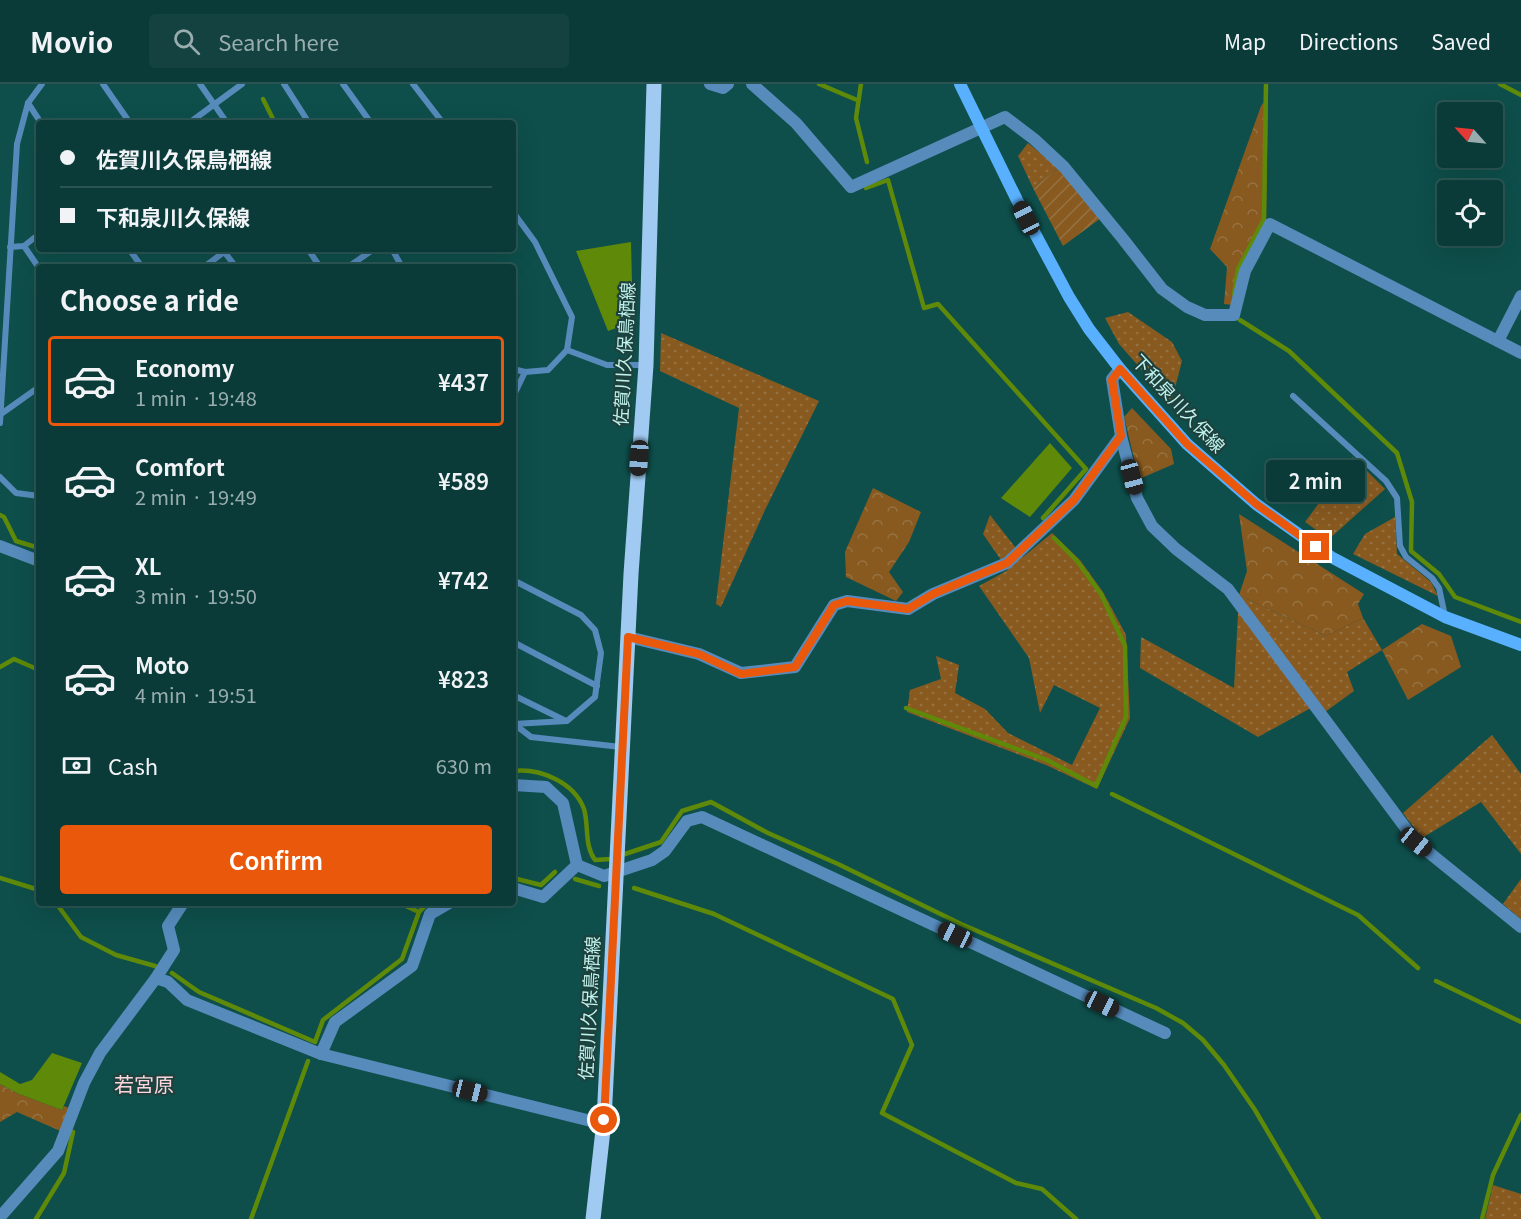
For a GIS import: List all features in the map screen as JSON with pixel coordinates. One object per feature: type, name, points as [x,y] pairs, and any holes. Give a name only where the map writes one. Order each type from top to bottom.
[{"type":"main road","name":"佐賀川久保鳥栖線","points":[[593,1219],[604,1120],[628,637],[646,365],[654,84]]},
{"type":"street","points":[[710,84],[723,88],[728,84]]},
{"type":"street","points":[[752,84],[796,123],[851,187],[1005,117],[1034,139],[1064,167],[1162,289],[1187,307],[1205,315],[1234,315],[1245,271],[1270,224],[1521,352]]},
{"type":"street","name":"下和泉川久保線","points":[[960,84],[1017,200],[1069,297],[1120,369],[1187,444],[1256,504],[1331,557],[1445,617],[1521,645]]},
{"type":"street","points":[[1498,341],[1521,296]]},
{"type":"street","points":[[1120,369],[1112,380],[1121,436],[1137,498],[1152,526],[1176,549],[1228,589],[1416,842],[1521,927]]},
{"type":"street","points":[[628,637],[699,654],[741,674],[795,667],[834,605],[847,601],[908,609],[933,594],[1007,563],[1074,500],[1121,436]]},
{"type":"street","points":[[0,546],[36,560]]},
{"type":"street","points":[[516,785],[546,787],[562,803],[577,865]]},
{"type":"street","points":[[577,865],[604,876],[616,870],[652,860],[665,851],[687,821],[702,817],[1165,1033]]},
{"type":"street","points":[[516,889],[543,897],[577,865]]},
{"type":"street","points":[[0,1217],[58,1151],[84,1083],[100,1053],[174,950],[168,926],[181,906]]},
{"type":"street","points":[[321,1054],[335,1022],[412,966],[430,914],[444,906]]},
{"type":"street","points":[[156,978],[168,982],[187,1000],[321,1054],[591,1121],[604,1120]]},
{"type":"lane","points":[[0,423],[17,144],[28,103],[42,84]]},
{"type":"lane","points":[[103,84],[128,120]]},
{"type":"lane","points":[[200,84],[225,120]]},
{"type":"lane","points":[[193,120],[242,84]]},
{"type":"lane","points":[[284,84],[307,120]]},
{"type":"lane","points":[[343,84],[369,120]]},
{"type":"lane","points":[[413,84],[441,120]]},
{"type":"lane","points":[[28,103],[39,120]]},
{"type":"lane","points":[[516,216],[535,242],[572,317],[567,350],[548,370],[525,372],[516,370]]},
{"type":"lane","points":[[10,247],[24,246],[36,236]]},
{"type":"lane","points":[[24,246],[36,264]]},
{"type":"lane","points":[[208,264],[223,252]]},
{"type":"lane","points":[[352,264],[370,252]]},
{"type":"lane","points":[[567,350],[607,365],[646,365]]},
{"type":"lane","points":[[516,391],[525,372]]},
{"type":"lane","points":[[0,414],[36,389]]},
{"type":"lane","points":[[1293,396],[1386,481],[1397,498],[1400,546],[1406,557],[1432,578],[1439,588],[1445,617]]},
{"type":"lane","points":[[0,477],[16,494],[36,496]]},
{"type":"lane","points":[[516,582],[581,615],[595,630],[601,653],[595,697],[567,721],[516,724]]},
{"type":"lane","points":[[516,644],[597,686]]},
{"type":"lane","points":[[516,696],[567,721]]},
{"type":"lane","points":[[516,726],[531,737],[622,747]]},
{"type":"green space","points":[[1268,97],[1266,222],[1233,305],[1224,304],[1227,267],[1210,249],[1261,106]]},
{"type":"green space","points":[[1028,143],[1058,168],[1033,188],[1018,156]]},
{"type":"green space","points":[[1058,168],[1101,218],[1063,246],[1033,188]]},
{"type":"green space","points":[[1128,312],[1172,342],[1182,361],[1171,403],[1119,344],[1105,318]]},
{"type":"green space","points":[[661,333],[819,401],[765,510],[721,607],[716,604],[739,408],[660,371]]},
{"type":"green space","points":[[1132,408],[1171,449],[1174,464],[1139,479],[1124,417]]},
{"type":"green space","points":[[1353,457],[1385,489],[1329,539],[1305,522]]},
{"type":"green space","points":[[873,488],[921,512],[909,542],[889,572],[903,592],[896,601],[846,577],[845,552]]},
{"type":"green space","points":[[1239,514],[1364,594],[1358,604],[1363,618],[1326,636],[1239,595],[1247,571]]},
{"type":"green space","points":[[990,515],[1023,557],[1052,533],[1080,560],[1103,592],[1126,635],[1130,718],[1097,789],[1046,765],[907,712],[910,690],[941,679],[936,656],[959,665],[955,693],[985,709],[1008,733],[1072,765],[1100,708],[1054,685],[1040,713],[1029,658],[979,586],[1008,570],[983,534]]},
{"type":"green space","points":[[1395,517],[1397,554],[1431,582],[1438,596],[1353,554],[1365,534]]},
{"type":"green space","points":[[1239,595],[1326,636],[1363,618],[1382,650],[1347,672],[1354,691],[1325,712],[1309,709],[1258,737],[1140,668],[1141,637],[1234,688]]},
{"type":"green space","points":[[1422,624],[1451,636],[1461,667],[1408,700],[1382,650]]},
{"type":"green space","points":[[1492,735],[1521,774],[1521,854],[1481,802],[1422,838],[1403,813]]},
{"type":"green space","points":[[1521,879],[1521,919],[1503,904]]},
{"type":"green space","points":[[0,1084],[19,1094],[62,1110],[64,1106],[74,1110],[65,1133],[17,1112],[0,1122]]},
{"type":"green space","points":[[1493,1185],[1521,1194],[1521,1219],[1485,1219]]},
{"type":"shaded area","points":[[631,242],[633,322],[608,331],[576,251]]},
{"type":"shaded area","points":[[1050,443],[1072,468],[1030,517],[1001,498]]},
{"type":"shaded area","points":[[52,1053],[82,1063],[62,1110],[19,1094],[0,1084],[0,1072],[20,1084],[32,1080]]},
{"type":"waterway","points":[[819,84],[857,100]]},
{"type":"waterway","points":[[861,84],[856,118],[867,162]]},
{"type":"waterway","points":[[1234,294],[1238,269],[1264,219],[1266,84]]},
{"type":"waterway","points":[[1500,84],[1521,95]]},
{"type":"waterway","points":[[263,99],[274,120]]},
{"type":"waterway","points":[[866,188],[888,180],[924,308],[938,304],[1086,469],[1043,518]]},
{"type":"waterway","points":[[1240,320],[1289,351],[1397,453],[1412,502],[1411,551],[1439,574],[1455,597],[1521,622]]},
{"type":"waterway","points":[[0,515],[4,517],[16,541],[36,547]]},
{"type":"waterway","points":[[906,708],[1047,760],[1096,786],[1126,717],[1125,646],[1101,594],[1077,561],[1054,538]]},
{"type":"waterway","points":[[0,667],[14,659],[36,669]]},
{"type":"waterway","points":[[516,771],[545,775],[564,784],[572,791],[584,809],[589,848],[595,860],[610,859],[661,842],[682,811],[711,802],[768,833],[838,864],[961,924],[1156,1008],[1183,1023],[1203,1040],[1224,1065],[1255,1110],[1319,1219]]},
{"type":"waterway","points":[[1112,794],[1358,915],[1418,968]]},
{"type":"waterway","points":[[516,879],[541,885],[555,872]]},
{"type":"waterway","points":[[0,878],[36,889]]},
{"type":"waterway","points":[[575,879],[599,886]]},
{"type":"waterway","points":[[634,888],[714,914],[893,999],[912,1045],[882,1113],[1016,1183],[1042,1189],[1076,1219]]},
{"type":"waterway","points":[[58,906],[81,937],[116,955],[155,966]]},
{"type":"waterway","points":[[406,906],[419,912],[425,906]]},
{"type":"waterway","points":[[172,973],[199,992],[315,1042],[323,1020],[402,959],[419,912]]},
{"type":"waterway","points":[[1436,981],[1521,1022]]},
{"type":"waterway","points":[[251,1219],[308,1061]]},
{"type":"waterway","points":[[1482,1219],[1493,1175],[1521,1115]]},
{"type":"waterway","points":[[36,1219],[64,1173],[73,1132]]},
{"type":"district","name":"若宮原","points":[[144,1085]]},
{"type":"route","points":[[604,1120],[628,637],[699,654],[741,674],[795,667],[834,605],[847,601],[908,609],[933,594],[1007,563],[1074,500],[1121,436],[1112,380],[1120,369],[1187,444],[1256,504],[1316,547]]}]
